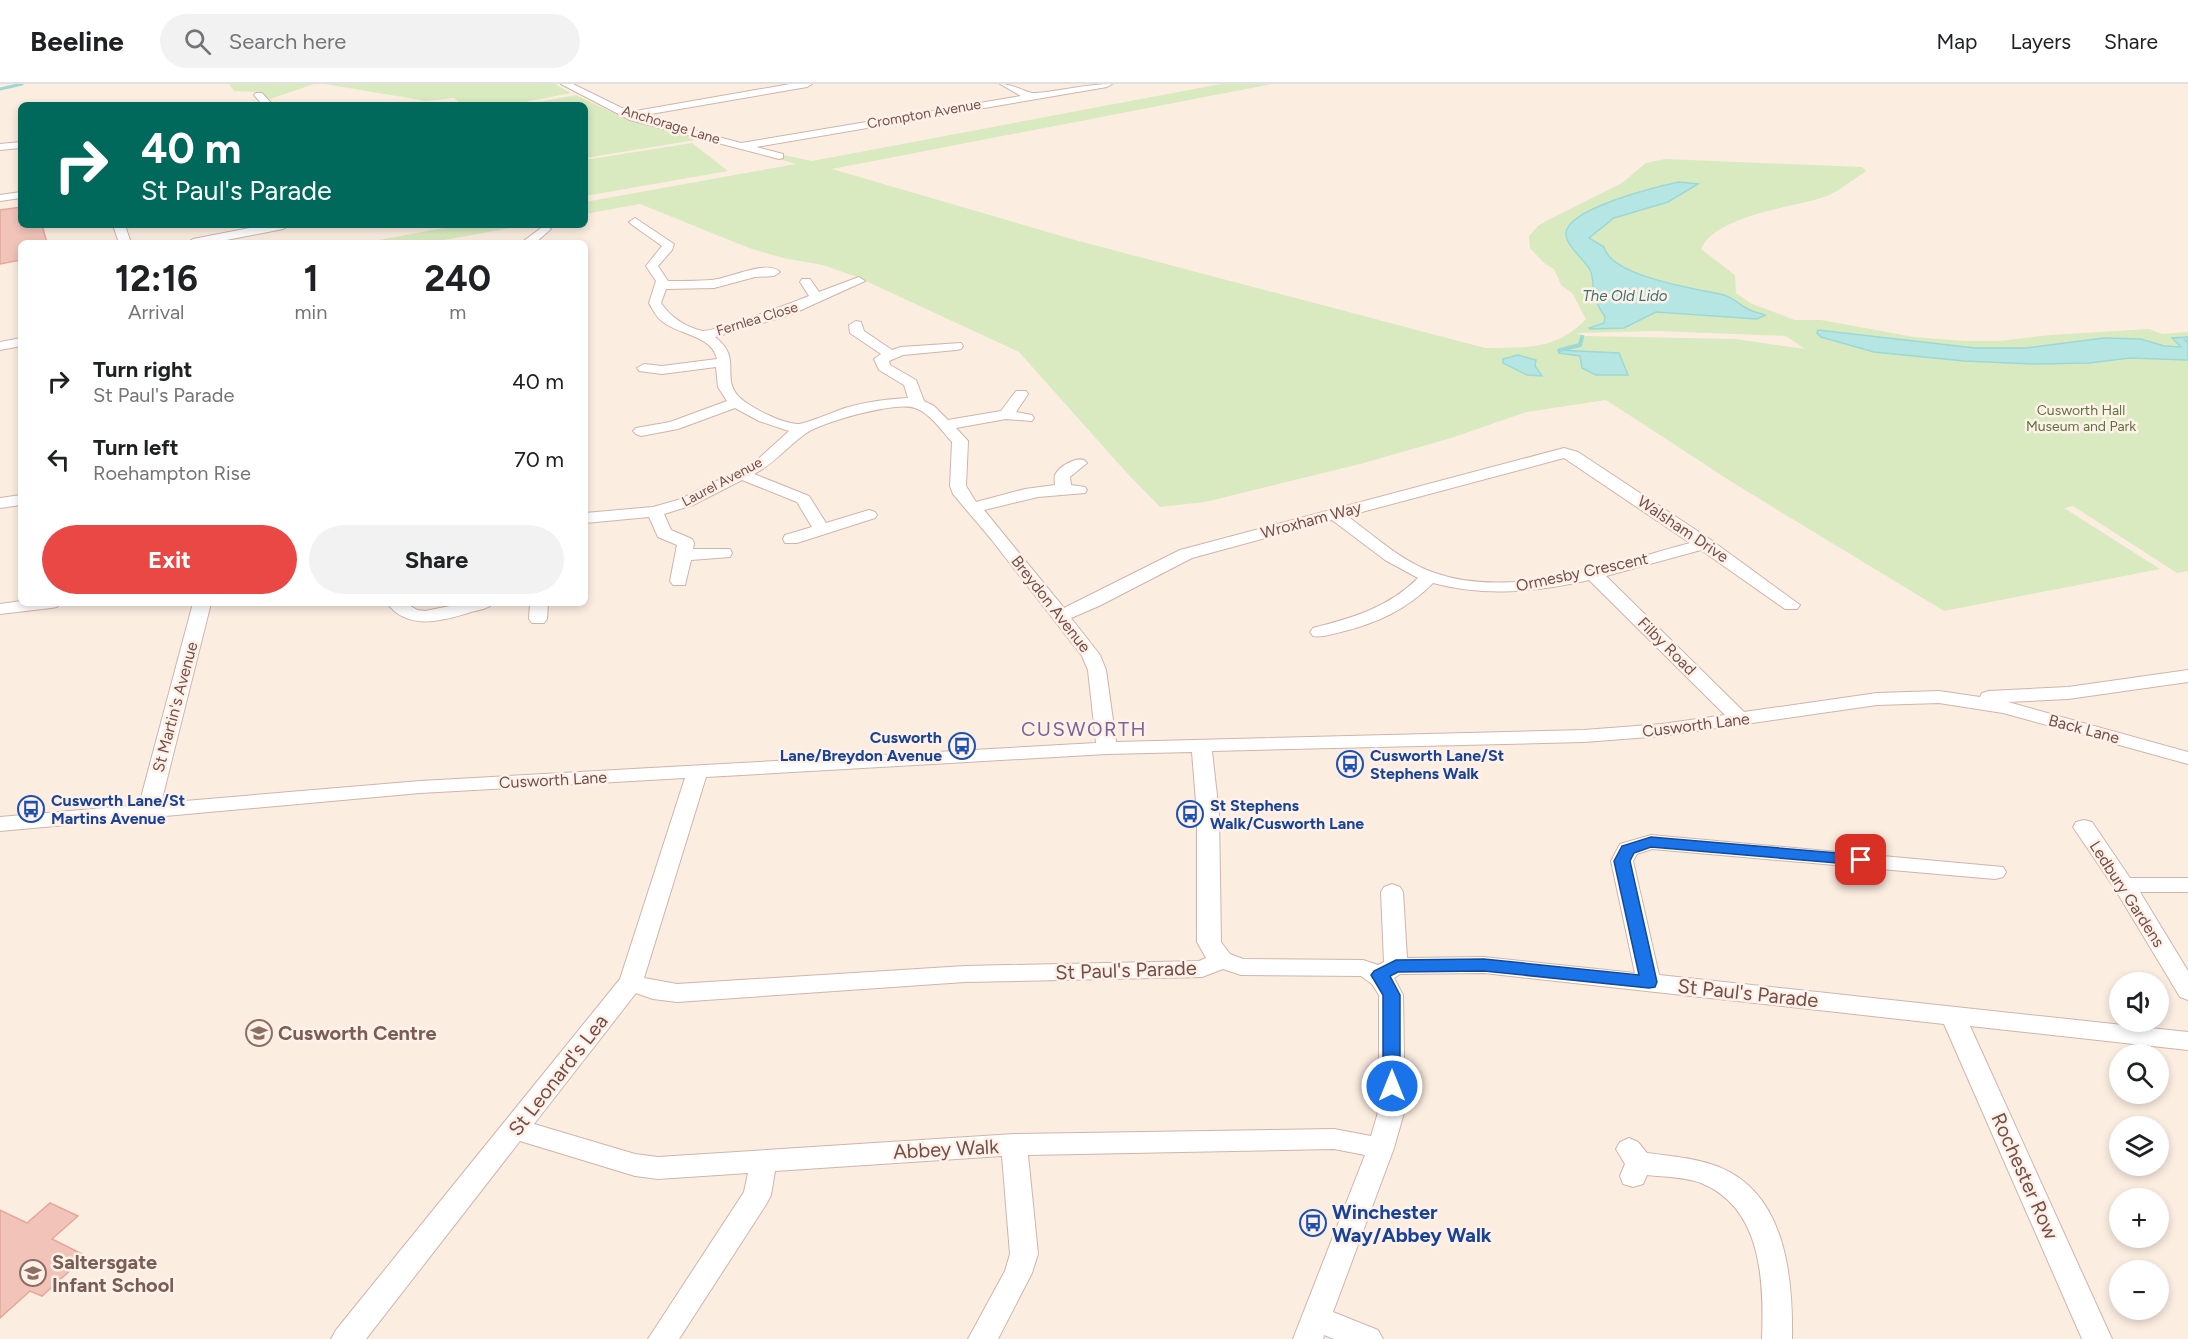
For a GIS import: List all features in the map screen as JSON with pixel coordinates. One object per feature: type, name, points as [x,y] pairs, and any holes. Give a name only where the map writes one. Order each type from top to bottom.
[{"type":"street","points":[[568,85],[582,84]]},
{"type":"street","points":[[628,115],[807,84]]},
{"type":"street","points":[[1005,84],[1030,96]]},
{"type":"street","name":"Crompton Avenue","points":[[741,146],[1107,84]]},
{"type":"street","name":"Anchorage Lane","points":[[568,85],[628,115],[779,156]]},
{"type":"street","points":[[259,94],[266,102]]},
{"type":"street","points":[[0,147],[18,144]]},
{"type":"street","points":[[0,198],[18,195]]},
{"type":"street","points":[[636,220],[649,233],[668,244],[668,248],[654,261],[652,266],[662,281],[655,303],[663,318],[704,336],[720,348],[724,362],[724,383],[729,394],[737,402],[754,413],[800,430]]},
{"type":"street","points":[[208,240],[268,228]]},
{"type":"street","points":[[534,240],[549,234]]},
{"type":"street","points":[[662,285],[714,284],[751,269],[774,272]]},
{"type":"street","name":"Fernlea Close","points":[[704,336],[785,312],[835,289],[859,281]]},
{"type":"street","name":"Fernlea Close","points":[[806,282],[814,300],[830,307]]},
{"type":"street","points":[[856,325],[857,333],[863,339],[890,354]]},
{"type":"street","points":[[0,346],[18,343]]},
{"type":"street","points":[[917,402],[911,383],[881,363],[880,359],[890,354],[956,346]]},
{"type":"street","points":[[639,368],[662,369],[724,362]]},
{"type":"street","points":[[1006,415],[1021,393]]},
{"type":"street","points":[[636,433],[682,423],[708,411],[737,402]]},
{"type":"street","name":"Breydon Avenue","points":[[917,402],[929,409],[960,441],[958,486],[972,508],[997,535],[1091,655],[1097,670],[1107,748]]},
{"type":"street","name":"Laurel Avenue","points":[[588,518],[655,512],[687,502],[761,464],[800,430],[813,423],[850,411],[917,402]]},
{"type":"street","points":[[945,425],[1006,415],[1027,418]]},
{"type":"street","name":"Wroxham Way","points":[[1060,616],[1123,588],[1143,574],[1186,554],[1564,453],[1573,455]]},
{"type":"street","name":"Walsham Drive","points":[[1573,455],[1791,605]]},
{"type":"street","points":[[972,508],[1028,493],[1071,489],[1062,476],[1079,463]]},
{"type":"street","points":[[741,474],[803,499],[821,529]]},
{"type":"street","points":[[0,503],[18,500]]},
{"type":"street","points":[[655,512],[664,533],[686,543],[679,581]]},
{"type":"street","points":[[791,539],[869,514]]},
{"type":"street","name":"Ormesby Crescent","points":[[1334,514],[1399,562],[1429,577],[1472,587],[1502,588],[1537,585],[1705,544]]},
{"type":"street","points":[[685,555],[724,553]]},
{"type":"street","name":"Filby Road","points":[[1591,573],[1610,589],[1741,720]]},
{"type":"street","points":[[1317,633],[1367,620],[1390,610],[1411,596],[1429,577]]},
{"type":"street","points":[[0,609],[26,606]]},
{"type":"street","name":"St Martin's Avenue","points":[[148,811],[201,606]]},
{"type":"street","points":[[398,606],[401,611],[412,616],[423,617],[471,606]]},
{"type":"street","name":"Cusworth Lane","points":[[0,824],[420,788],[1107,748],[1584,736],[1662,730],[1878,699],[1939,697],[1979,702],[1987,697],[2068,693],[2188,676]]},
{"type":"street","name":"Back Lane","points":[[1979,702],[2188,758]]},
{"type":"street","points":[[1201,745],[1208,814],[1209,942],[1213,951],[1222,960]]},
{"type":"street","name":"St Leonard's Lea","points":[[346,1339],[516,1129],[631,982],[698,771]]},
{"type":"street","name":"Ledbury Gardens","points":[[2084,827],[2124,885],[2188,991]]},
{"type":"street","points":[[1649,982],[1622,861],[1628,849],[1638,845],[1659,843],[1995,872]]},
{"type":"street","points":[[2124,885],[2188,885]]},
{"type":"street","points":[[1368,1339],[1312,1329],[1382,1148],[1392,1108],[1391,995],[1387,983],[1392,892]]},
{"type":"street","name":"St Paul's Parade","points":[[631,982],[653,990],[677,993],[964,974],[1202,969],[1222,960],[1242,968],[1346,966],[1388,970],[1484,965],[2188,1041]]},
{"type":"street","name":"Rochester Row","points":[[1952,1014],[2097,1339]]},
{"type":"street","name":"Abbey Walk","points":[[516,1129],[635,1164],[658,1168],[1014,1145],[1334,1139],[1382,1148]]},
{"type":"street","points":[[983,1339],[1018,1273],[1024,1254],[1014,1145]]},
{"type":"street","points":[[663,1339],[757,1195],[762,1174],[760,1160]]},
{"type":"street","points":[[1634,1163],[1711,1175],[1728,1184],[1743,1196],[1765,1233],[1768,1244],[1776,1278],[1777,1339]]},
{"type":"green space","points":[[229,84],[314,84],[270,99],[259,92],[234,91]]},
{"type":"green space","points":[[325,84],[555,84],[571,93],[524,102],[459,102],[454,98],[426,101]]},
{"type":"green space","name":"Cusworth Hall Museum and Park","points":[[1221,84],[1272,84],[832,169],[1075,240],[1485,348],[1527,347],[1551,342],[1563,337],[1586,319],[1572,293],[1561,285],[1554,269],[1544,263],[1530,248],[1529,236],[1538,226],[1548,220],[1622,183],[1646,163],[1665,159],[1862,167],[1866,171],[1832,194],[1739,220],[1710,237],[1701,249],[1735,275],[1736,293],[1750,303],[1795,320],[1821,320],[1914,337],[1965,341],[1999,341],[2050,335],[2149,329],[2162,334],[2188,332],[2188,571],[2177,573],[2073,506],[2064,508],[2160,569],[1944,611],[1735,484],[1606,400],[1527,412],[1451,438],[1360,464],[1205,502],[1160,507],[1019,352],[857,277],[823,265],[783,258],[749,248],[640,204],[588,213],[588,201],[796,164],[776,158],[783,155],[812,161]],"holes":[[[1657,331],[1786,336],[1805,349],[1735,339],[1586,336],[1576,333]]]},
{"type":"green space","points":[[576,95],[626,119],[701,139],[588,158],[588,102],[539,102]]},
{"type":"green space","points":[[692,143],[728,171],[588,195],[588,160]]},
{"type":"green space","points":[[444,228],[510,228],[444,240],[378,240]]},
{"type":"water","name":"The Old Lido","points":[[1679,182],[1698,184],[1668,202],[1614,218],[1589,238],[1604,247],[1610,257],[1622,266],[1638,274],[1724,295],[1750,310],[1765,315],[1757,319],[1656,312],[1624,328],[1590,329],[1604,323],[1605,317],[1595,297],[1590,270],[1567,240],[1569,225],[1580,216],[1614,200]]},
{"type":"water","points":[[1818,330],[1975,348],[2026,348],[2104,338],[2141,339],[2164,346],[2181,347],[2172,338],[2188,337],[2188,340],[2185,340],[2188,343],[2188,360],[2130,358],[2089,363],[2037,364],[1964,361],[1874,352],[1821,337],[1817,333]]},
{"type":"water","points":[[1558,350],[1619,353],[1628,375],[1596,375],[1582,368],[1580,356],[1559,353]]},
{"type":"water","points":[[1518,355],[1536,360],[1535,366],[1542,376],[1527,375],[1503,363],[1503,359]]},
{"type":"building","points":[[18,207],[18,228],[43,228],[46,240],[18,240],[18,261],[0,264],[0,210]]},
{"type":"building","name":"Saltersgate Infant School","points":[[50,1203],[78,1216],[52,1239],[86,1256],[42,1296],[30,1291],[0,1318],[0,1210],[27,1223]]},
{"type":"waterway","points":[[0,89],[22,84]]},
{"type":"waterway","points":[[1560,350],[1580,345],[1582,337]]},
{"type":"place","name":"Cusworth Lane/Breydon Avenue","points":[[962,746]]},
{"type":"place","name":"Cusworth Lane/St Stephens Walk","points":[[1350,764]]},
{"type":"place","name":"Cusworth Lane/St Martins Avenue","points":[[31,809]]},
{"type":"place","name":"St Stephens Walk/Cusworth Lane","points":[[1190,814]]},
{"type":"place","name":"Cusworth Centre","points":[[259,1033]]},
{"type":"place","name":"Winchester Way/Abbey Walk","points":[[1313,1223]]},
{"type":"place","name":"Saltersgate Infant School","points":[[33,1273]]},
{"type":"district","name":"CUSWORTH","points":[[1084,729]]},
{"type":"route","points":[[1392,1086],[1391,995],[1387,983],[1379,975],[1396,966],[1484,965],[1649,982],[1622,861],[1628,849],[1651,842],[1861,860]]}]
